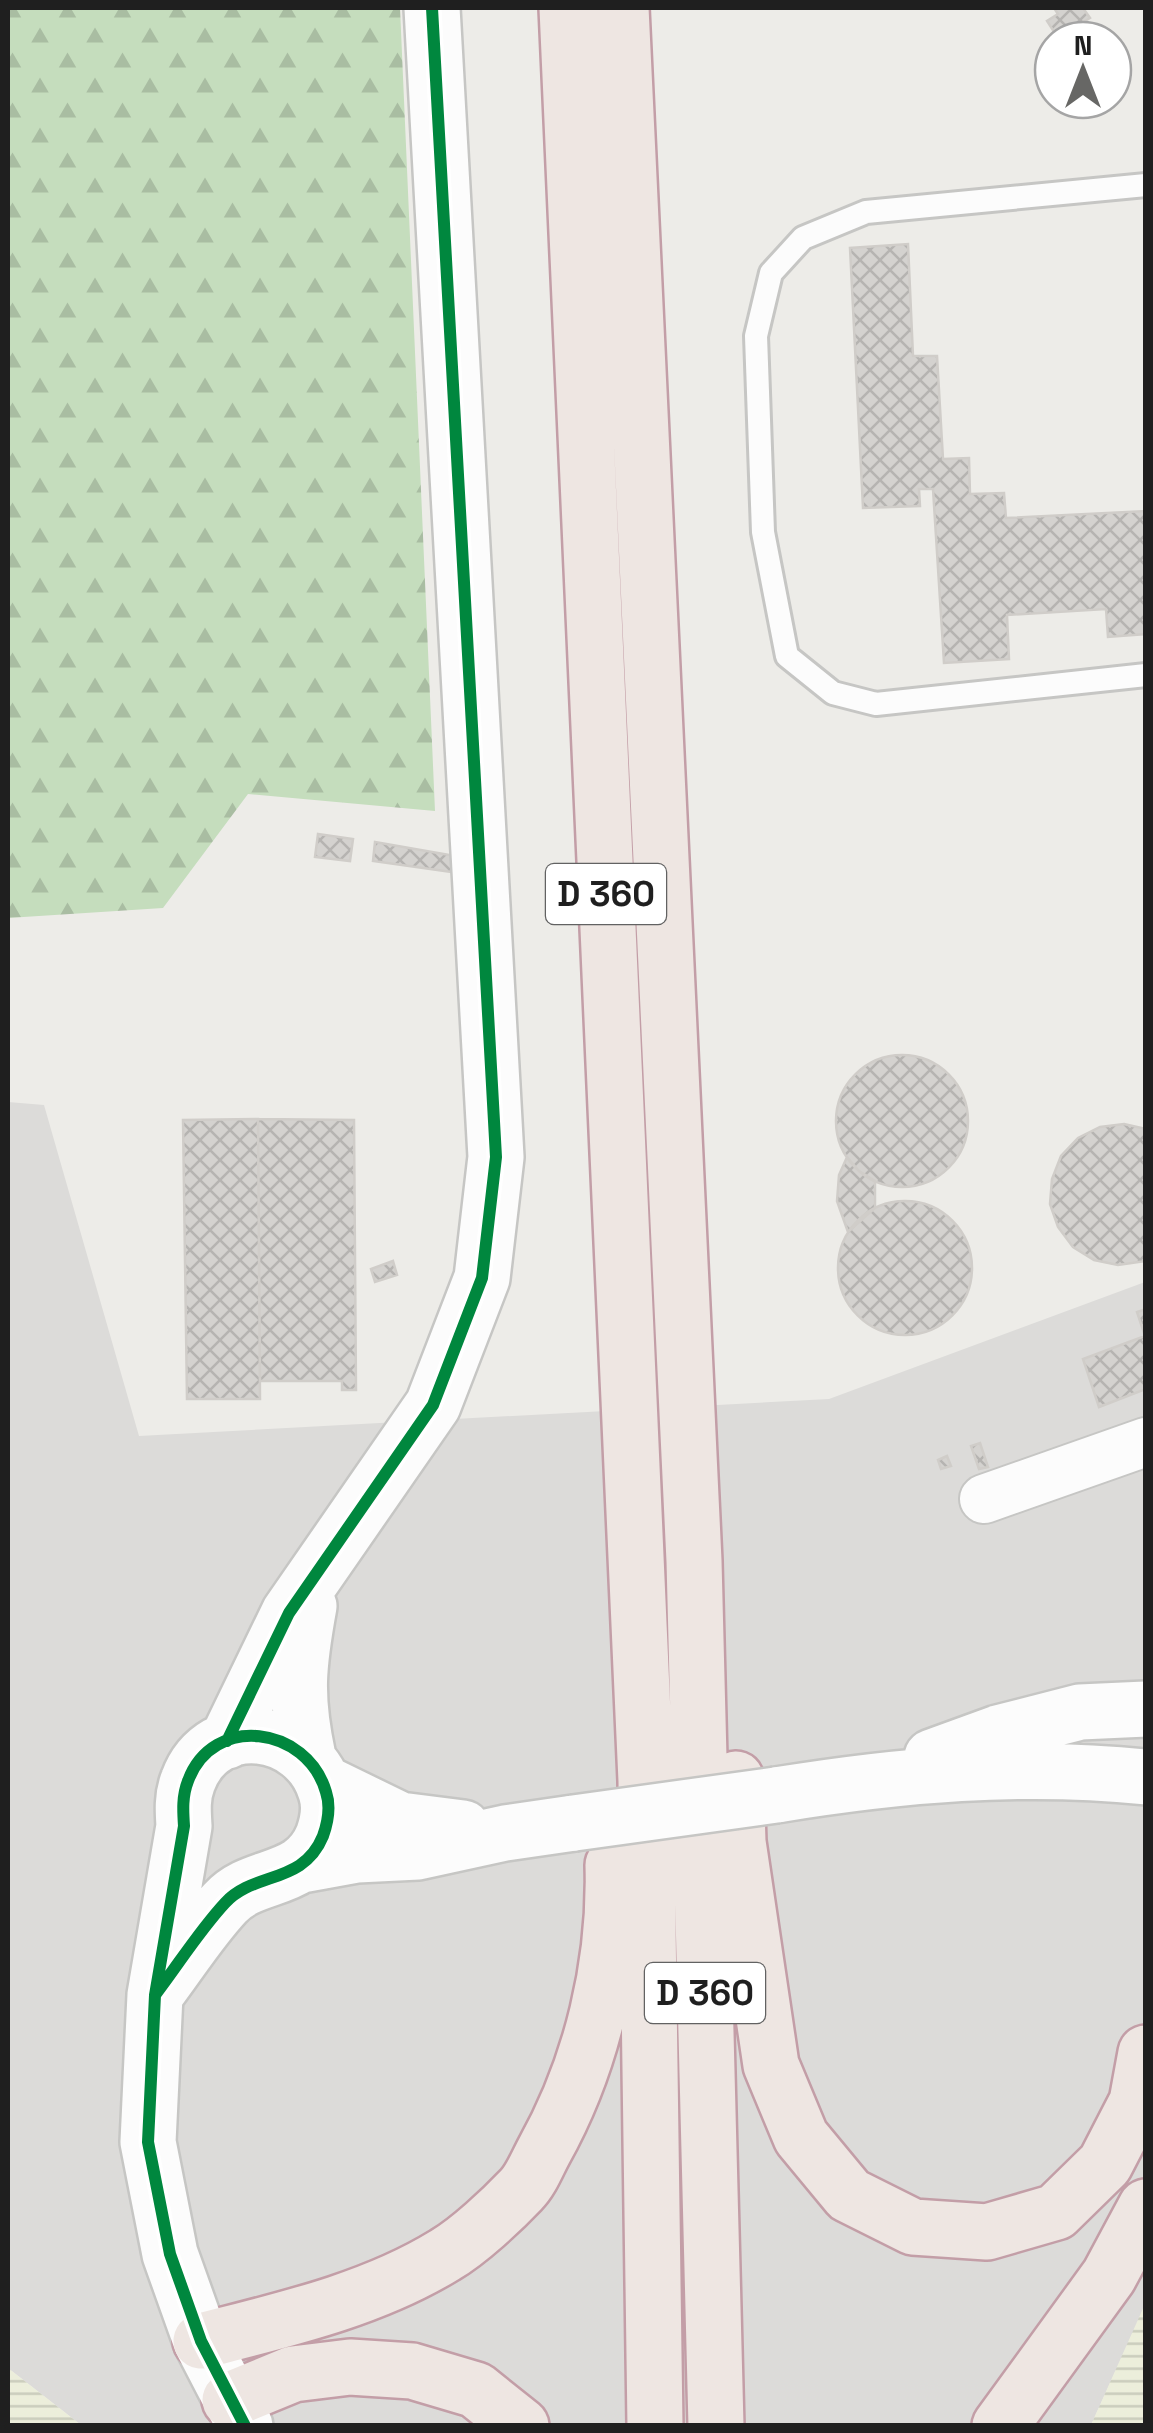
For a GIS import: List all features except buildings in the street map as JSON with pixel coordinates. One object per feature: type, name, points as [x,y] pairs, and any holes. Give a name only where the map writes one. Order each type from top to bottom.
[{"type":"highway","name":"D 360","points":[[567,8],[646,1780],[655,2426]]},
{"type":"highway","name":"D 360","points":[[622,8],[694,1561],[716,2426]]},
{"type":"highway","points":[[694,1561],[728,1597],[738,1842],[771,2065],[801,2137],[849,2195],[913,2227],[987,2232],[1056,2212],[1104,2164],[1136,2102],[1146,2053]]},
{"type":"highway","points":[[201,2341],[373,2290],[447,2254],[523,2188],[567,2111],[593,2029],[606,1974],[614,1899],[612,1838],[646,1780]]},
{"type":"highway","points":[[1000,2426],[1109,2276],[1146,2207]]},
{"type":"highway","points":[[238,2413],[293,2374],[350,2367],[412,2371],[476,2390],[521,2426]]},
{"type":"street","points":[[227,1742],[289,1613],[433,1405],[482,1278],[496,1158],[432,8]]},
{"type":"street","points":[[984,1500],[1146,1442]]},
{"type":"street","points":[[155,1995],[226,1900],[282,1873],[319,1846],[328,1824],[328,1799],[298,1711],[300,1658],[310,1603],[326,1561]]},
{"type":"street","points":[[868,1780],[998,1732],[1080,1712],[1146,1709]]},
{"type":"street","points":[[238,2413],[201,2341],[170,2254],[148,2142],[155,1995],[184,1826],[182,1802],[188,1778],[202,1758],[227,1742],[245,1736],[270,1737],[291,1744],[316,1770],[400,1820],[505,1833]]},
{"type":"street","points":[[184,1826],[202,1859],[238,1880],[357,1855],[418,1852],[505,1833],[868,1780],[1004,1770],[1146,1777]]},
{"type":"lane","points":[[1146,185],[866,212],[840,220],[803,238],[771,273],[756,336],[763,532],[787,656],[833,694],[876,704],[1146,675]]},
{"type":"shaded area","points":[[8,1102],[44,1105],[139,1436],[829,1399],[1145,1282],[1146,2304],[1091,2425],[81,2425],[8,2368]]},
{"type":"green space","points":[[8,8],[400,8],[435,811],[248,794],[163,908],[8,918]]},
{"type":"green space","points":[[1145,2304],[1145,2425],[1091,2425]]},
{"type":"green space","points":[[8,2368],[81,2425],[8,2425]]},
{"type":"cycle path","points":[[227,1741],[289,1613],[433,1405],[482,1278],[496,1157],[432,8]]},
{"type":"cycle path","points":[[155,1995],[225,1903],[250,1886],[303,1863],[323,1836],[328,1814],[326,1792],[316,1770],[300,1753],[281,1742],[259,1736],[238,1737],[217,1745],[200,1759],[188,1781],[155,1995],[148,2142],[170,2254],[201,2341],[245,2426]]}]
